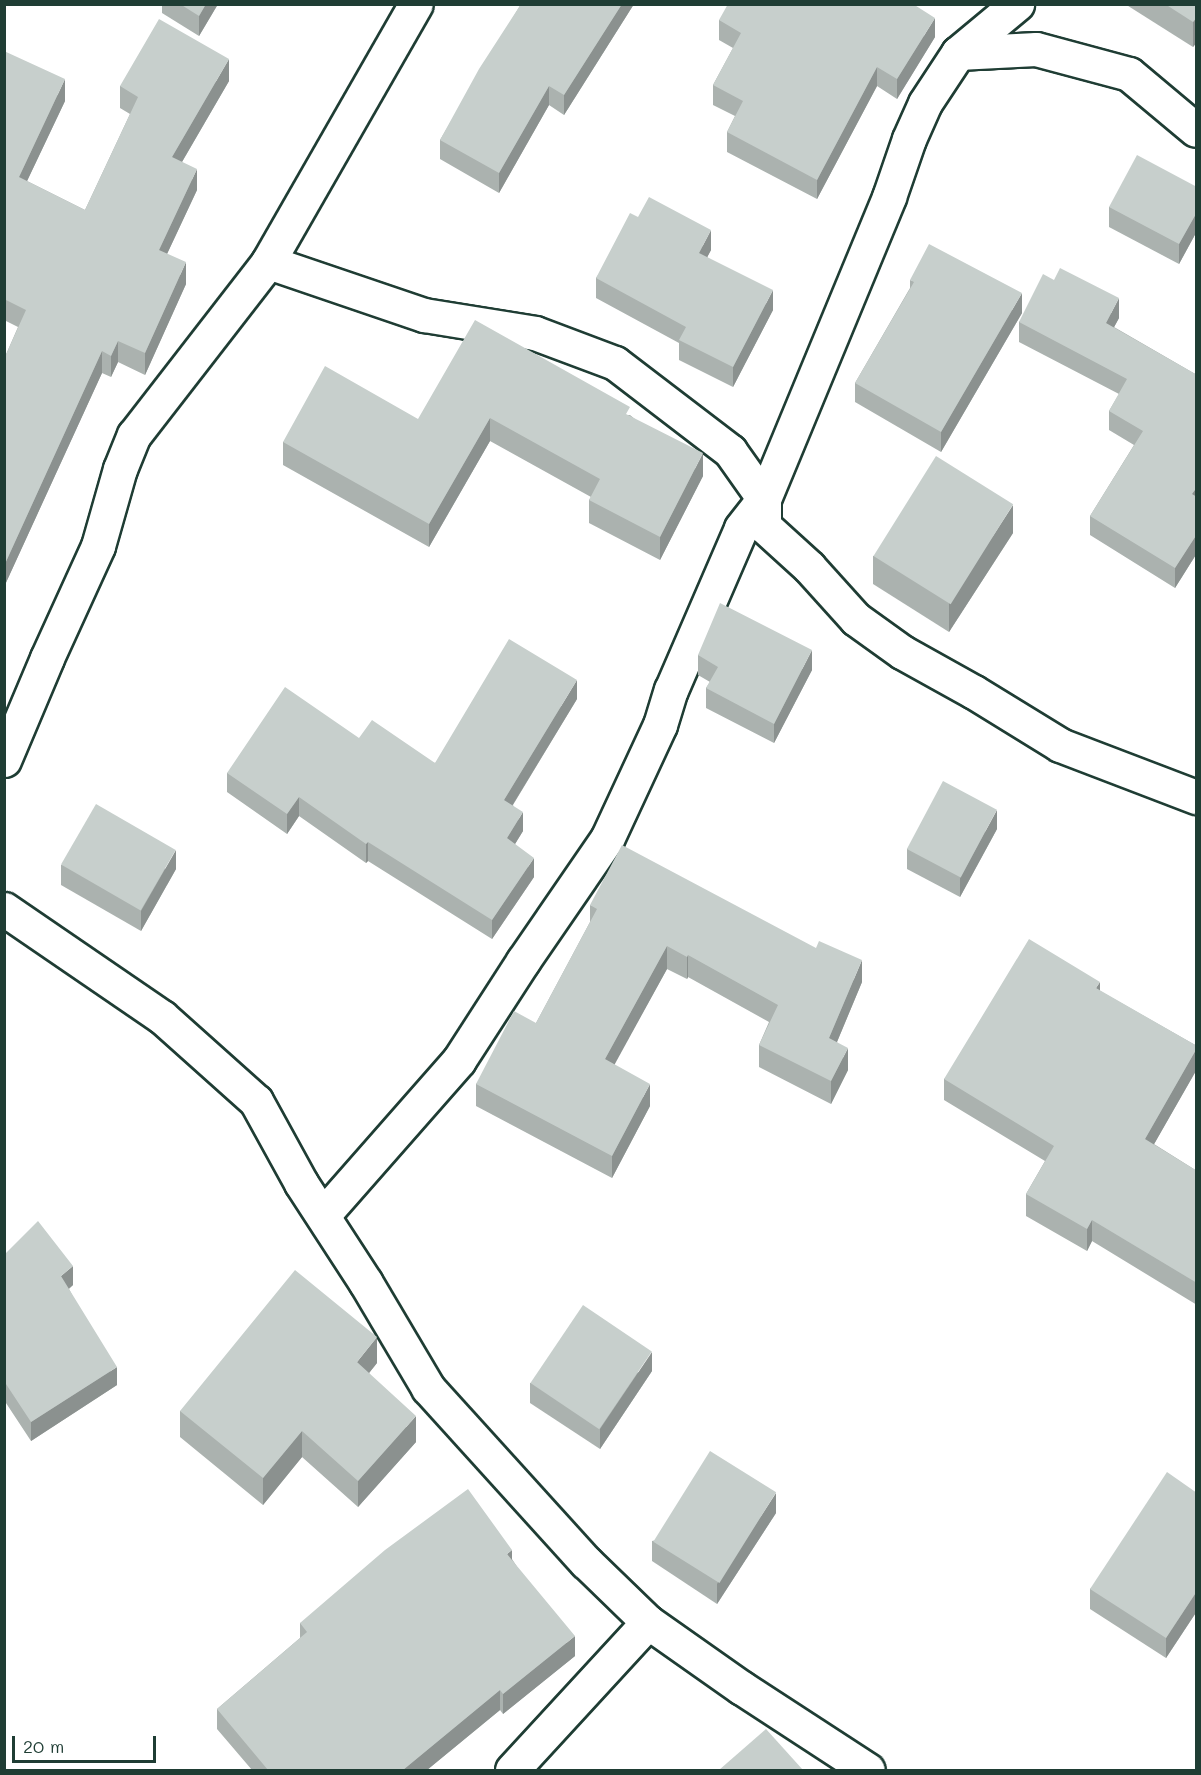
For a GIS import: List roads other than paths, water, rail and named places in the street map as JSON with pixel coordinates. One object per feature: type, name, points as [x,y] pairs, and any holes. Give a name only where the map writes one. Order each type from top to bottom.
[{"type":"street","points":[[4,760],[98,546],[120,468],[134,435],[268,262],[416,4]]},
{"type":"street","points":[[323,1215],[459,1060],[523,961],[607,839],[660,725],[671,690],[741,528],[764,499],[889,197],[909,139],[925,103],[958,53],[1017,4]]},
{"type":"street","points":[[958,53],[1036,49],[1129,74],[1197,130]]},
{"type":"street","points":[[268,262],[424,315],[534,333],[615,363],[730,451],[764,499],[764,526],[808,567],[856,619],[902,652],[974,692],[1060,746],[1197,797]]},
{"type":"street","points":[[4,909],[162,1017],[256,1101],[301,1183],[366,1283],[428,1388],[586,1562],[648,1622],[868,1770]]},
{"type":"street","points":[[512,1770],[648,1622]]}]
